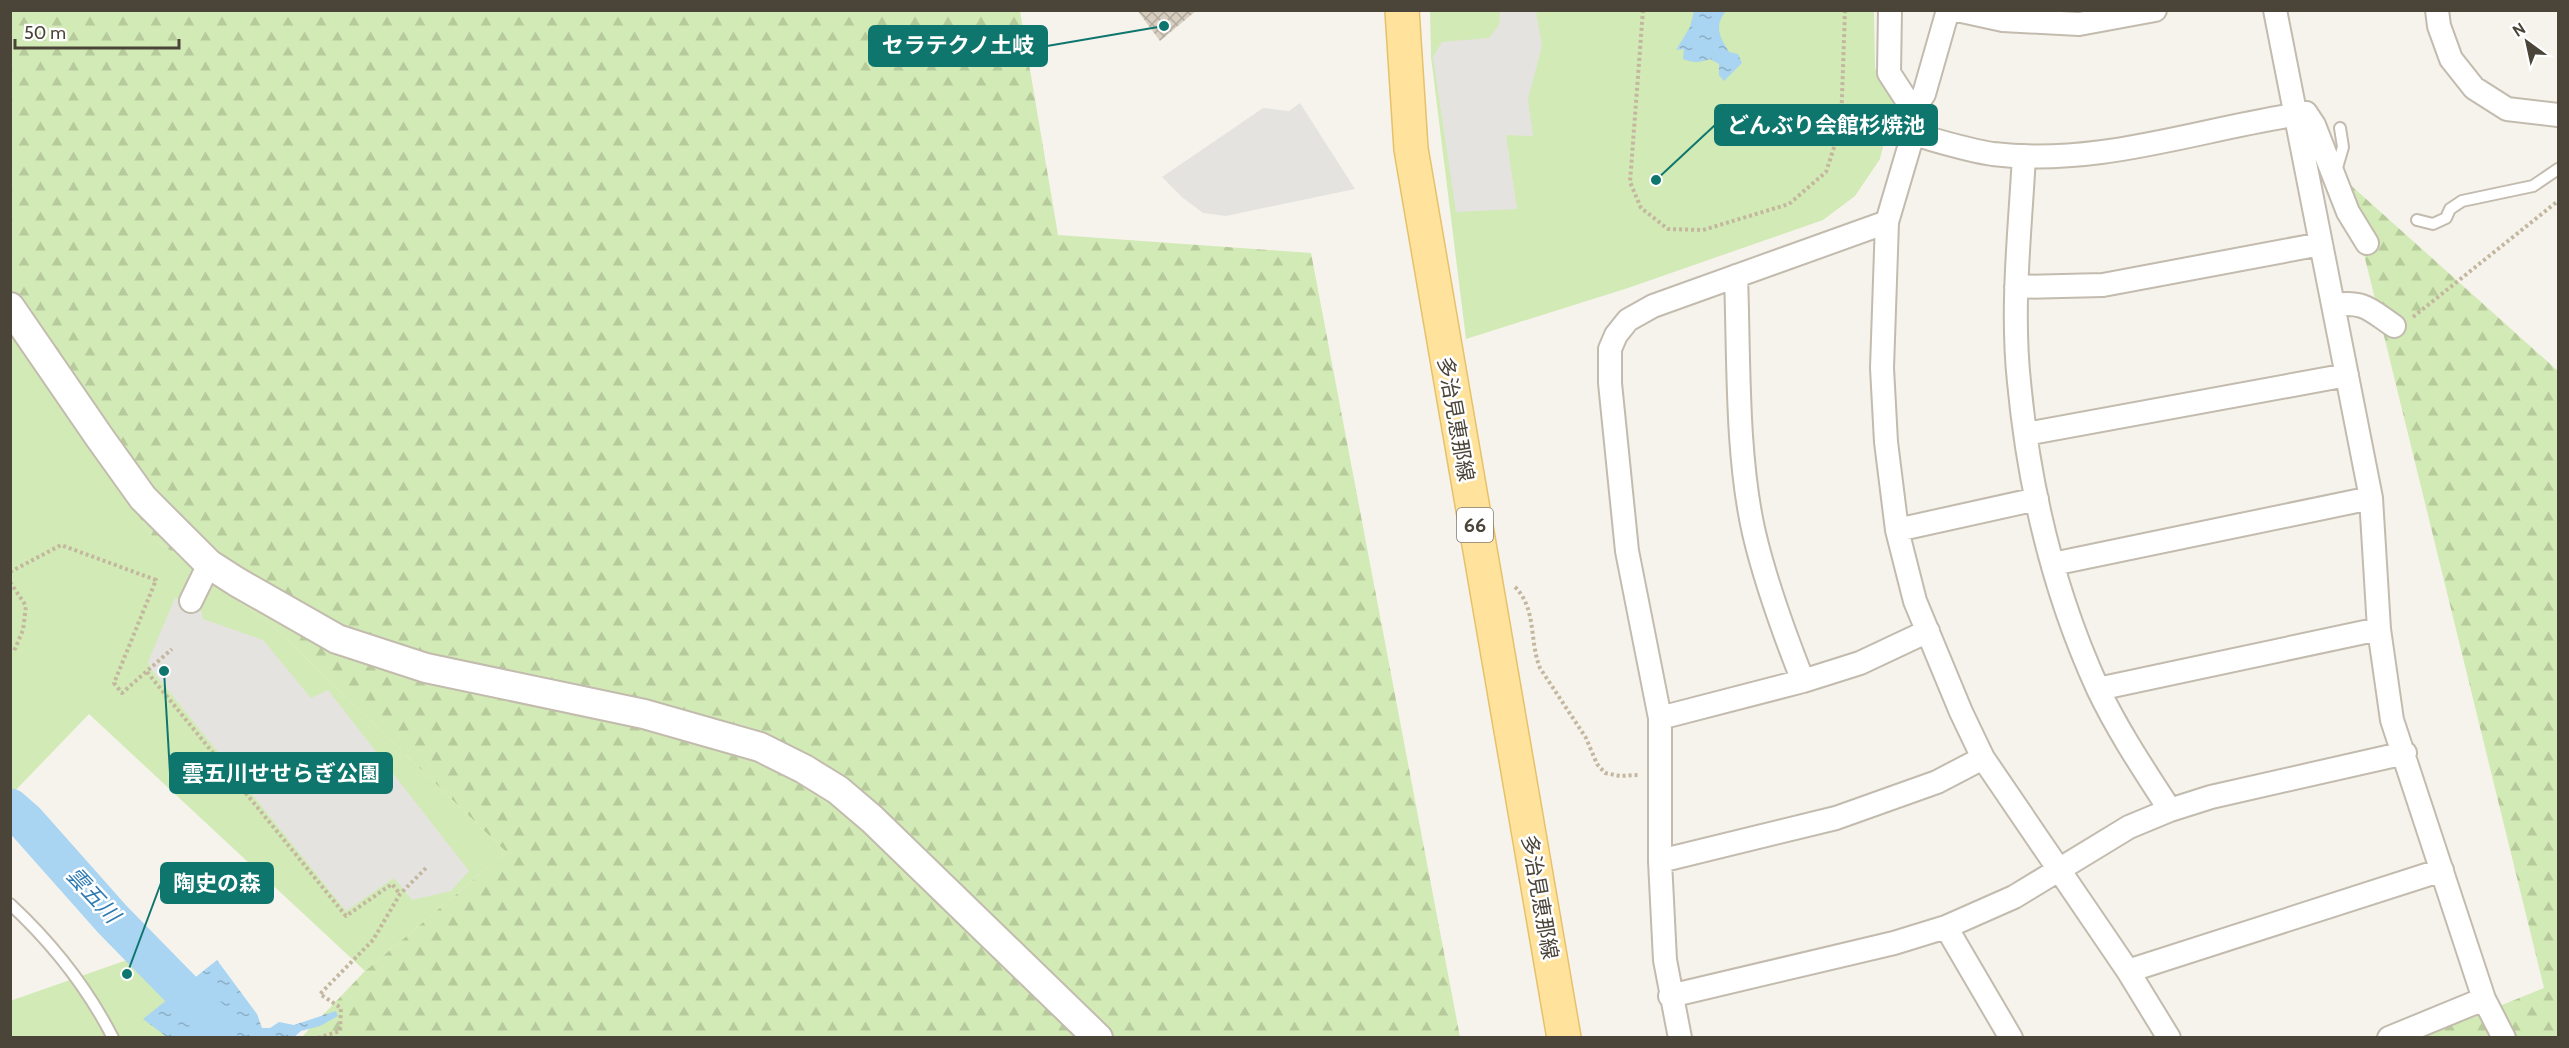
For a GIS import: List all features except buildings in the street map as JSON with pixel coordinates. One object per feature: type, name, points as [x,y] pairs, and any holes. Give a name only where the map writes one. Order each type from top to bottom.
[{"type":"main road","name":"多治見恵那線","points":[[1402,10],[1412,160],[1564,1038]]},
{"type":"street","points":[[1890,10],[1889,73],[1913,110],[1913,134],[1887,222],[1882,368],[1886,442],[1897,530],[1915,601],[1961,712],[1983,758],[2128,972],[2169,1038]]},
{"type":"street","points":[[1913,110],[1924,94],[1948,10]]},
{"type":"street","points":[[1957,10],[2003,20],[2069,24],[2154,10]]},
{"type":"street","points":[[2275,10],[2371,498],[2379,628],[2392,720],[2405,753],[2484,999],[2504,1038]]},
{"type":"street","points":[[2437,10],[2439,26],[2451,59],[2474,88],[2507,108],[2559,115]]},
{"type":"street","points":[[1913,134],[1982,152],[2024,156],[2071,156],[2107,152],[2306,113],[2314,125],[2348,212],[2367,243]]},
{"type":"street","points":[[2024,156],[2016,287],[2018,381],[2037,499],[2072,628],[2098,689],[2124,740],[2169,810]]},
{"type":"street","points":[[1680,1038],[1670,996],[1665,960],[1660,861],[1660,718],[1627,551],[1610,383],[1610,349],[1616,335],[1628,320],[1640,313],[1887,222]]},
{"type":"street","points":[[2016,287],[2103,285],[2321,244]]},
{"type":"street","points":[[1736,276],[1741,415],[1746,482],[1754,532],[1781,626],[1803,681]]},
{"type":"street","points":[[2333,305],[2353,302],[2366,307],[2394,326]]},
{"type":"street","points":[[10,307],[143,498],[209,564],[337,639],[426,668],[644,714],[760,747],[804,768],[838,790],[872,819],[1098,1038]]},
{"type":"street","points":[[2026,434],[2347,375]]},
{"type":"street","points":[[2053,564],[2371,498]]},
{"type":"street","points":[[1897,530],[2037,499]]},
{"type":"street","points":[[191,602],[209,564]]},
{"type":"street","points":[[2098,689],[2379,628]]},
{"type":"street","points":[[1660,718],[1803,681],[1860,663],[1928,631]]},
{"type":"street","points":[[1670,996],[1894,943],[1946,927],[2014,897],[2129,827],[2169,810],[2211,797],[2405,753]]},
{"type":"street","points":[[1660,861],[1836,818],[1937,782],[1983,758]]},
{"type":"street","points":[[2128,972],[2442,870]]},
{"type":"street","points":[[1946,927],[2011,1038]]},
{"type":"street","points":[[2389,1038],[2484,999]]},
{"type":"lane","points":[[2335,175],[2343,147],[2340,128]]},
{"type":"lane","points":[[2416,220],[2433,224],[2446,218],[2450,209],[2462,201],[2533,186],[2559,169]]},
{"type":"lane","points":[[10,904],[40,932],[95,1002],[113,1038]]},
{"type":"path","points":[[1643,10],[1630,182],[1641,208],[1668,230],[1704,230],[1789,204],[1826,172],[1841,126],[1845,10]]},
{"type":"path","points":[[2394,326],[2407,322],[2559,201]]},
{"type":"path","points":[[10,572],[61,545],[156,580],[114,683],[122,693],[172,649]]},
{"type":"path","points":[[10,582],[26,606],[23,630],[14,651],[10,651]]},
{"type":"path","points":[[1507,584],[1523,595],[1530,611],[1535,656],[1540,668],[1586,738],[1597,764],[1605,773],[1620,776],[1660,774]]},
{"type":"path","points":[[147,672],[346,916],[392,884],[400,894]]},
{"type":"path","points":[[318,1038],[340,1031],[341,1008],[320,994],[373,940],[400,894],[428,866]]},
{"type":"green space","points":[[10,11],[1020,11],[1058,235],[1311,253],[1460,1037],[302,1037],[365,971],[506,852],[274,627],[154,539],[11,328]]},
{"type":"green space","points":[[1430,11],[1874,11],[1875,68],[1894,101],[1880,159],[1855,196],[1823,220],[1628,288],[1466,339],[1431,57]]},
{"type":"green space","points":[[2346,181],[2558,371],[2558,1037],[2423,1037],[2544,988]]},
{"type":"green space","points":[[10,328],[154,539],[274,627],[506,852],[365,971],[89,714],[11,795]]},
{"type":"green space","points":[[164,947],[174,1037],[11,1037],[10,1001]]},
{"type":"shaded area","points":[[1500,11],[1536,11],[1542,46],[1528,99],[1533,136],[1506,135],[1517,209],[1456,212],[1433,57],[1442,42],[1489,38],[1499,25]]},
{"type":"shaded area","points":[[1300,103],[1355,189],[1226,216],[1203,213],[1183,198],[1162,177],[1263,108],[1289,111]]},
{"type":"shaded area","points":[[175,598],[200,606],[203,619],[263,640],[311,698],[328,690],[469,871],[451,891],[412,900],[394,878],[346,911],[151,669],[148,662]]},
{"type":"water","points":[[1694,11],[1726,11],[1720,21],[1720,36],[1729,52],[1738,54],[1742,63],[1724,81],[1719,75],[1719,64],[1710,59],[1696,62],[1683,59],[1684,49],[1676,50],[1690,27]]},
{"type":"water","points":[[217,960],[257,1014],[262,1028],[270,1028],[279,1022],[294,1025],[336,1011],[338,1016],[320,1026],[301,1031],[293,1038],[167,1037],[143,1019]]},
{"type":"waterway","name":"雲五川","points":[[10,808],[26,822],[113,920],[216,1025],[218,1038]]},
{"type":"place","name":"セラテクノ土岐","points":[[1164,26]]},
{"type":"place","name":"どんぶり会館杉焼池","points":[[1656,180]]},
{"type":"place","name":"雲五川せせらぎ公園","points":[[164,671]]},
{"type":"place","name":"陶史の森","points":[[127,974]]}]
